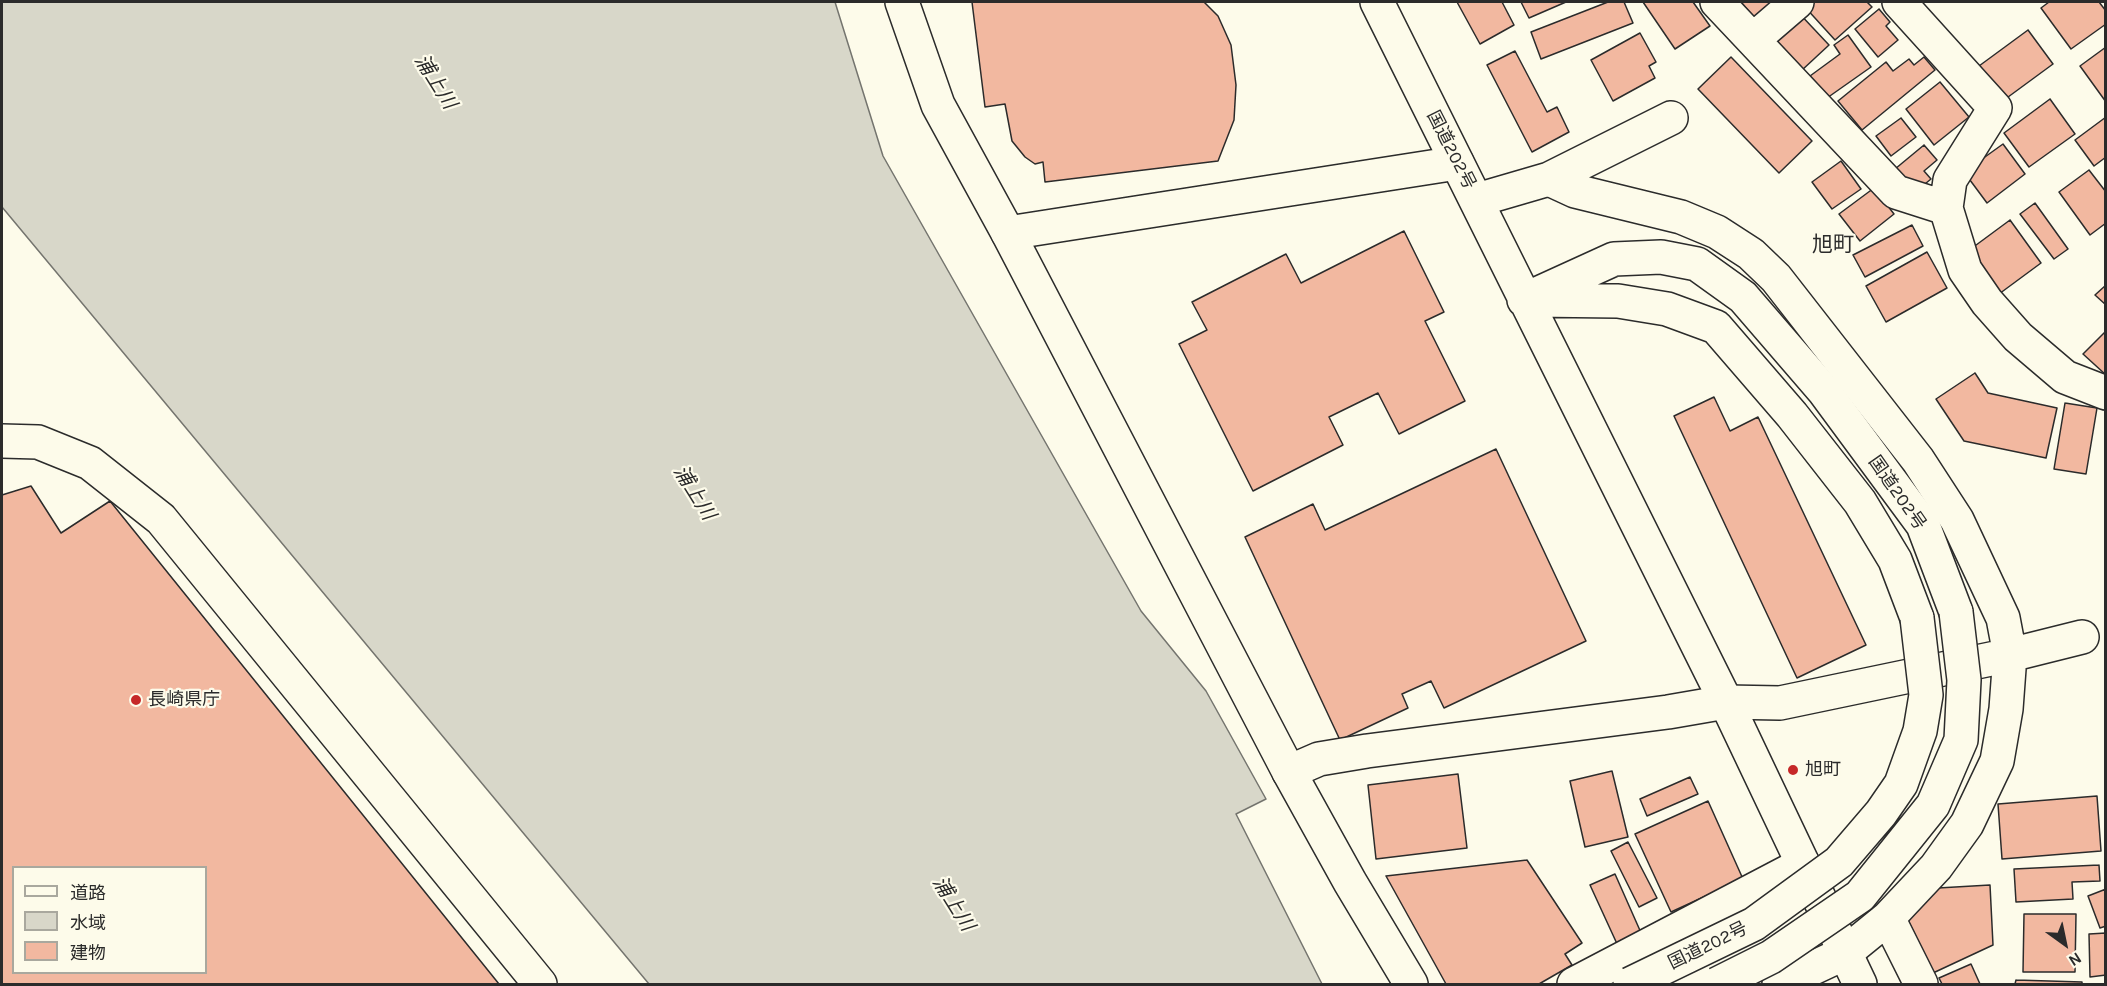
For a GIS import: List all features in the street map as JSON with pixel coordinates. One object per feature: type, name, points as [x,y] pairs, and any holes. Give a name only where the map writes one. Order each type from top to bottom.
[{"type":"main road","points":[[902,2],[938,105],[1008,233],[1289,772],[1350,882],[1411,984]]},
{"type":"main road","name":"国道202号","points":[[1377,2],[1726,702],[1860,984]]},
{"type":"main road","points":[[1717,2],[1896,192],[1946,208]]},
{"type":"main road","points":[[1754,39],[1797,2]]},
{"type":"main road","points":[[1899,2],[1995,108],[1950,180],[1946,208],[1965,270],[1987,302],[2018,337],[2065,376],[2106,393]]},
{"type":"main road","points":[[1477,200],[1549,179],[1671,118]]},
{"type":"main road","points":[[1008,233],[1457,163]]},
{"type":"main road","points":[[1549,179],[1575,191],[1681,218],[1717,232],[1751,254],[1776,278],[1912,451],[1957,520],[2003,618],[2010,655],[2006,709],[1996,761],[1967,824],[1935,867],[1888,918],[1845,953],[1779,984]]},
{"type":"main road","name":"国道202号","points":[[1524,300],[1614,259],[1661,257],[1697,264],[1743,297],[1824,390],[1923,525],[1956,612],[1964,680],[1961,740],[1933,805],[1860,896],[1771,957],[1717,984]]},
{"type":"main road","name":"国道202号","points":[[1524,300],[1618,302],[1667,309],[1716,327],[1792,416],[1860,502],[1895,560],[1917,618],[1926,695],[1920,730],[1901,784],[1881,813],[1839,862],[1754,924],[1630,984]]},
{"type":"main road","points":[[2,441],[38,442],[90,463],[161,519],[540,984]]},
{"type":"main road","points":[[1289,772],[1319,759],[1357,752],[1668,712],[1726,702],[1780,703],[2010,655],[2082,637]]},
{"type":"main road","points":[[1574,984],[1803,864]]},
{"type":"main road","points":[[1888,918],[1921,984]]},
{"type":"water","name":"浦上川","points":[[2,2],[835,2],[883,156],[1141,611],[1206,691],[1266,799],[1236,814],[1322,984],[649,984],[2,207]]},
{"type":"building","points":[[972,2],[1204,2],[1218,16],[1231,45],[1236,85],[1234,120],[1218,161],[1045,182],[1043,162],[1035,164],[1025,157],[1012,141],[1005,104],[985,107]]},
{"type":"building","points":[[1457,2],[1502,2],[1514,25],[1480,44]]},
{"type":"building","points":[[1521,2],[1566,2],[1529,18]]},
{"type":"building","points":[[1608,2],[1624,2],[1633,23],[1541,59],[1531,32]]},
{"type":"building","points":[[1643,2],[1693,2],[1710,26],[1675,49]]},
{"type":"building","points":[[1741,2],[1778,2],[1757,21]]},
{"type":"building","points":[[1809,2],[1867,2],[1872,7],[1835,40],[1804,6]]},
{"type":"building","points":[[2049,2],[2099,2],[2106,11],[2106,24],[2071,49],[2041,8]]},
{"type":"building","points":[[1879,9],[1890,22],[1886,26],[1898,40],[1878,57],[1855,29]]},
{"type":"building","points":[[1797,11],[1829,45],[1801,71],[1770,37]]},
{"type":"building","points":[[2028,30],[2053,64],[2004,100],[1979,66]]},
{"type":"building","points":[[1640,33],[1656,62],[1649,66],[1655,78],[1613,101],[1591,60]]},
{"type":"building","points":[[1848,35],[1871,67],[1827,98],[1810,76],[1840,54],[1834,45]]},
{"type":"building","points":[[2106,47],[2106,102],[2080,66]]},
{"type":"building","points":[[1515,51],[1547,112],[1557,107],[1569,132],[1532,152],[1487,65]]},
{"type":"building","points":[[1731,57],[1812,141],[1779,173],[1698,89]]},
{"type":"building","points":[[1924,57],[1935,70],[1862,130],[1838,101],[1886,62],[1893,71],[1909,59],[1914,65]]},
{"type":"building","points":[[1940,82],[1969,117],[1934,145],[1906,109]]},
{"type":"building","points":[[2050,99],[2075,134],[2029,167],[2004,133]]},
{"type":"building","points":[[2106,117],[2106,157],[2094,166],[2075,140]]},
{"type":"building","points":[[1901,118],[1916,137],[1891,156],[1876,136]]},
{"type":"building","points":[[2003,144],[2025,174],[1987,203],[1964,172]]},
{"type":"building","points":[[1924,145],[1937,160],[1924,171],[1931,179],[1914,193],[1895,169]]},
{"type":"building","points":[[1841,161],[1861,189],[1832,209],[1812,182]]},
{"type":"building","points":[[2089,170],[2106,192],[2106,223],[2090,235],[2059,192]]},
{"type":"building","points":[[1874,188],[1894,214],[1860,241],[1839,214]]},
{"type":"building","points":[[2035,203],[2068,249],[2054,259],[2020,214]]},
{"type":"building","points":[[2010,220],[2041,263],[1999,294],[1968,251]]},
{"type":"building","points":[[1912,225],[1923,246],[1865,277],[1853,255]]},
{"type":"building","points":[[1404,231],[1444,312],[1425,321],[1465,401],[1399,434],[1378,393],[1329,417],[1343,445],[1253,491],[1179,344],[1207,330],[1192,302],[1286,254],[1301,283]]},
{"type":"building","points":[[1927,252],[1947,288],[1886,322],[1866,286]]},
{"type":"building","points":[[2106,285],[2106,305],[2095,295]]},
{"type":"building","points":[[2106,331],[2106,375],[2083,354]]},
{"type":"building","points":[[1975,373],[1988,393],[2057,408],[2046,458],[1964,441],[1936,399]]},
{"type":"building","points":[[1714,397],[1730,431],[1758,417],[1866,645],[1797,678],[1674,416]]},
{"type":"building","points":[[2065,403],[2097,408],[2086,474],[2054,469]]},
{"type":"building","points":[[1496,449],[1586,641],[1444,708],[1431,681],[1402,694],[1408,708],[1340,740],[1245,537],[1313,504],[1325,530]]},
{"type":"building","name":"長崎県庁","points":[[31,486],[61,533],[110,501],[499,984],[2,984],[2,495]]},
{"type":"building","points":[[1612,771],[1628,837],[1585,847],[1570,781]]},
{"type":"building","points":[[1458,774],[1467,848],[1376,859],[1368,785]]},
{"type":"building","points":[[1690,777],[1698,794],[1647,816],[1640,799]]},
{"type":"building","points":[[2097,796],[2101,851],[2002,859],[1998,804]]},
{"type":"building","points":[[1708,801],[1743,879],[1671,912],[1635,834]]},
{"type":"building","points":[[1628,842],[1657,898],[1639,907],[1611,851]]},
{"type":"building","points":[[1527,860],[1582,943],[1565,954],[1572,965],[1539,984],[1446,984],[1386,876]]},
{"type":"building","points":[[2099,865],[2100,881],[2072,882],[2073,899],[2016,902],[2014,869]]},
{"type":"building","points":[[1615,874],[1642,935],[1618,946],[1590,885]]},
{"type":"building","points":[[1990,885],[1993,945],[1933,973],[1907,918],[1938,888]]},
{"type":"building","points":[[2106,889],[2106,926],[2100,928],[2088,896]]},
{"type":"building","points":[[2024,914],[2076,914],[2075,972],[2023,972]]},
{"type":"building","points":[[2106,933],[2106,975],[2090,977],[2089,934]]},
{"type":"building","points":[[1971,964],[1980,984],[1942,984],[1939,978]]},
{"type":"building","points":[[2016,980],[2082,982],[2082,984],[2015,984]]},
{"type":"place","name":"長崎県庁","points":[[136,700]]},
{"type":"place","name":"旭町","points":[[1793,770]]},
{"type":"district","name":"旭町","points":[[1833,245]]}]
